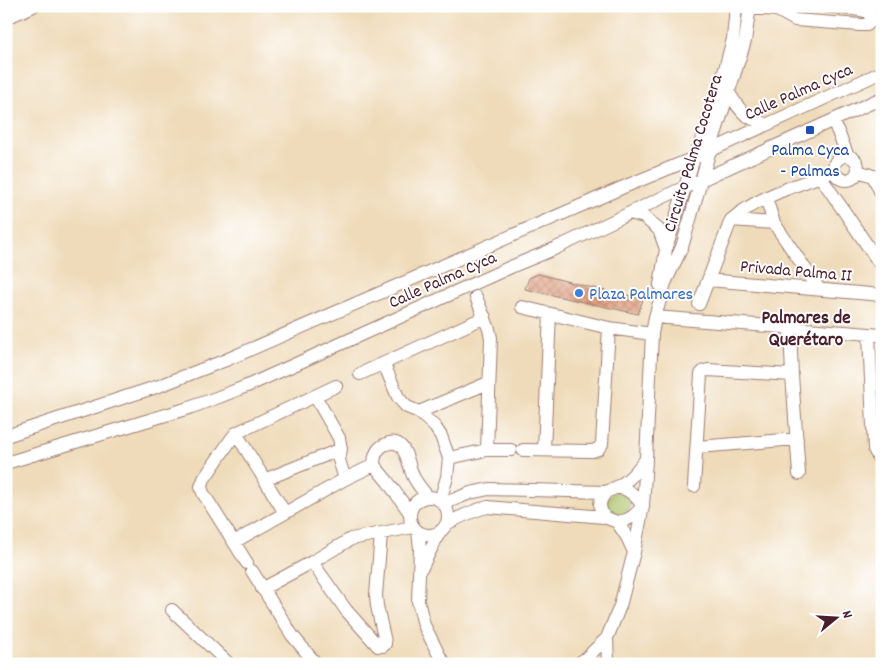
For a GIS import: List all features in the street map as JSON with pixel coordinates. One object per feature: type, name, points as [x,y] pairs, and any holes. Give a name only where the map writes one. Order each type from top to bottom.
[{"type":"street","points":[[6,18],[33,6]]},
{"type":"street","points":[[743,7],[786,10],[795,20],[860,25],[867,25],[870,22],[871,18],[868,12],[826,6]]},
{"type":"street","name":"Circuito Palma Cocotera","points":[[607,638],[620,606],[634,552],[643,506],[652,334],[666,284],[682,247],[710,150],[745,41],[743,7]]},
{"type":"street","name":"Circuito Palma Cocotera","points":[[657,312],[666,249],[694,158],[719,91],[743,7]]},
{"type":"street","name":"Calle Palma Cyca","points":[[6,436],[159,386],[210,367],[694,158],[882,72]]},
{"type":"street","points":[[729,93],[743,114],[765,124]]},
{"type":"street","name":"Calle Palma Cyca","points":[[6,463],[189,408],[247,386],[554,249],[882,98]]},
{"type":"street","points":[[830,121],[844,156]]},
{"type":"street","points":[[844,156],[854,158],[858,164],[858,171],[855,177],[849,180],[842,180],[837,177],[834,171],[836,160],[844,156]]},
{"type":"street","points":[[732,220],[742,210],[766,198],[834,171]]},
{"type":"street","points":[[858,171],[878,177],[882,195]]},
{"type":"street","name":"Privada Palma II","points":[[820,176],[882,268]]},
{"type":"street","points":[[766,198],[774,223],[819,289]]},
{"type":"street","points":[[630,213],[644,217],[658,230],[666,249]]},
{"type":"street","points":[[732,220],[774,223]]},
{"type":"street","name":"Privada Palma II","points":[[699,304],[732,220]]},
{"type":"street","name":"Privada Palma II","points":[[708,280],[882,295]]},
{"type":"street","points":[[476,297],[490,334],[487,450]]},
{"type":"street","points":[[522,307],[609,328],[652,334]]},
{"type":"street","points":[[657,312],[790,328],[882,335]]},
{"type":"street","points":[[544,450],[550,314]]},
{"type":"street","points":[[360,374],[485,317]]},
{"type":"street","points":[[449,458],[487,450],[592,451],[598,449],[602,444],[609,328]]},
{"type":"street","points":[[790,328],[800,474]]},
{"type":"street","points":[[869,334],[877,394],[874,449],[878,457],[882,459]]},
{"type":"street","points":[[384,364],[398,397],[407,407],[419,412],[435,427],[449,458],[446,477],[437,500]]},
{"type":"street","points":[[694,486],[701,374],[708,370],[792,375]]},
{"type":"street","points":[[419,412],[488,383]]},
{"type":"street","points":[[316,664],[292,635],[262,589],[201,487],[204,479],[236,433],[336,386]]},
{"type":"street","points":[[315,396],[339,438],[341,449],[339,460],[345,479]]},
{"type":"street","points":[[236,433],[285,513]]},
{"type":"street","points":[[697,447],[797,439]]},
{"type":"street","points":[[234,542],[345,479],[370,467],[374,455],[383,445],[397,444],[403,448],[408,457],[414,477],[447,510],[448,517],[419,574]]},
{"type":"street","points":[[264,480],[341,449]]},
{"type":"street","points":[[446,664],[441,659],[424,625],[418,601],[420,548],[415,529],[410,520],[413,505],[420,499],[437,500],[489,489],[606,492],[619,487],[633,476],[646,459]]},
{"type":"street","points":[[370,467],[388,482],[410,513]]},
{"type":"street","points":[[262,589],[351,539],[415,529],[424,535],[432,535],[465,514],[488,507],[604,517],[617,522],[626,521],[633,517],[643,506],[632,493],[619,487]]},
{"type":"street","points":[[604,517],[600,505],[601,498],[606,492]]},
{"type":"street","points":[[617,522],[634,552]]},
{"type":"street","points":[[312,562],[346,610],[378,646],[383,646],[385,642],[376,595],[381,534]]},
{"type":"street","points":[[172,610],[229,664]]},
{"type":"street","points":[[578,664],[607,638]]},
{"type":"street","points":[[607,638],[608,664]]},
{"type":"green space","points":[[616,491],[627,496],[630,504],[628,512],[620,517],[607,513],[604,501]]},
{"type":"building","name":"Plaza Palmares","points":[[538,274],[643,299],[638,314],[525,289],[529,278]]},
{"type":"place","name":"Palma Cyca - Palmas","points":[[810,130]]},
{"type":"place","name":"Plaza Palmares","points":[[579,293]]},
{"type":"district","name":"Palmares de Querétaro","points":[[806,327]]}]
